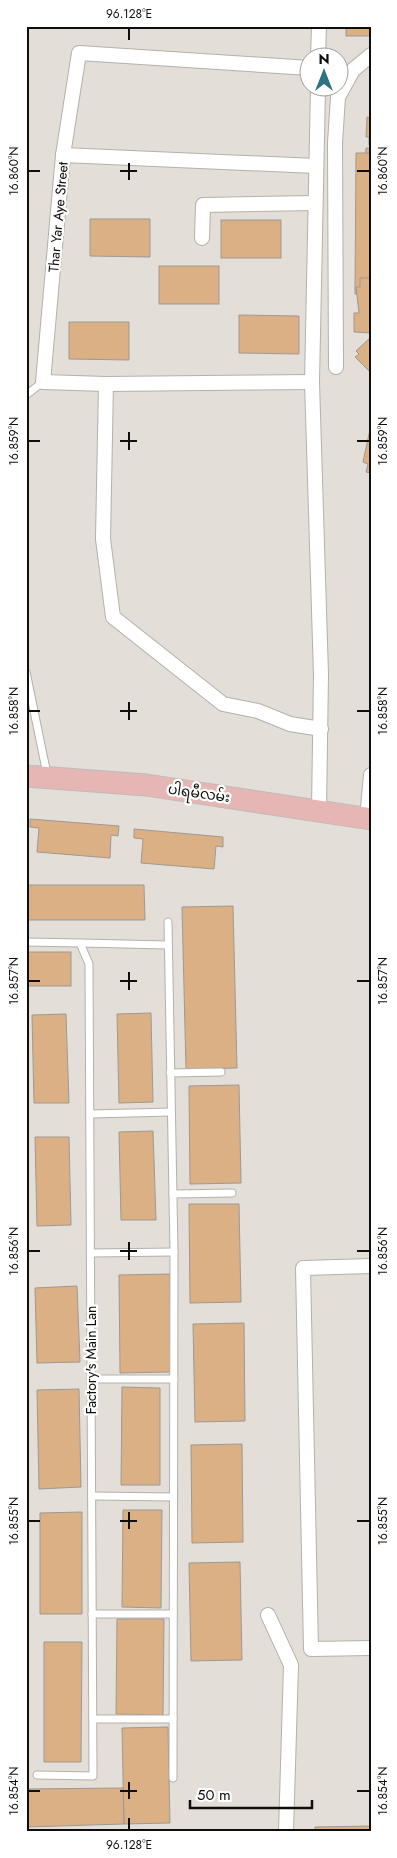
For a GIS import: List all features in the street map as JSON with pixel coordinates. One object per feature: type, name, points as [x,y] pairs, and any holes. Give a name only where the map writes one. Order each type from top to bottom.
[{"type":"main road","name":"ပါရမီလမ်း","points":[[26,776],[146,785],[369,819]]},
{"type":"street","points":[[318,48],[319,26]]},
{"type":"street","name":"Thar Yar Aye Street","points":[[42,382],[63,155],[79,54],[300,67]]},
{"type":"street","points":[[336,367],[335,143],[338,97],[353,70],[371,55]]},
{"type":"street","points":[[318,98],[312,382],[321,729],[319,810]]},
{"type":"street","points":[[63,155],[316,166]]},
{"type":"street","points":[[202,238],[203,205],[315,203]]},
{"type":"street","points":[[42,382],[106,384],[312,382]]},
{"type":"street","points":[[106,384],[103,540],[113,617],[223,704],[258,711],[290,724],[321,729]]},
{"type":"street","points":[[369,819],[371,775]]},
{"type":"street","points":[[371,1266],[303,1268],[311,1649],[371,1648]]},
{"type":"street","points":[[268,1615],[292,1665],[286,1832]]},
{"type":"lane","points":[[26,395],[42,382]]},
{"type":"lane","points":[[26,672],[48,778]]},
{"type":"lane","points":[[168,922],[174,1252],[173,1778]]},
{"type":"lane","points":[[26,942],[168,945]]},
{"type":"lane","name":"Factory's Main Lan","points":[[37,1775],[93,1776],[89,964],[80,944]]},
{"type":"lane","points":[[170,1073],[220,1072]]},
{"type":"lane","points":[[90,1114],[171,1112]]},
{"type":"lane","points":[[173,1194],[232,1193]]},
{"type":"lane","points":[[91,1253],[174,1252]]},
{"type":"lane","points":[[91,1379],[174,1379]]},
{"type":"lane","points":[[92,1496],[174,1497]]},
{"type":"lane","points":[[92,1614],[173,1614]]},
{"type":"lane","points":[[93,1719],[173,1719]]},
{"type":"building","points":[[346,26],[371,26],[371,36],[346,36]]},
{"type":"building","points":[[367,117],[371,118],[371,146],[369,145],[369,137],[366,137]]},
{"type":"building","points":[[366,148],[371,148],[371,164],[365,164]]},
{"type":"building","points":[[356,153],[371,153],[371,295],[355,294]]},
{"type":"building","points":[[90,219],[150,219],[150,257],[90,256]]},
{"type":"building","points":[[221,220],[281,220],[281,258],[221,258]]},
{"type":"building","points":[[159,266],[219,266],[219,304],[159,304]]},
{"type":"building","points":[[360,278],[371,278],[371,333],[354,332],[354,313],[359,313],[356,287],[360,287]]},
{"type":"building","points":[[239,315],[299,316],[299,354],[239,353]]},
{"type":"building","points":[[69,322],[129,322],[129,360],[69,359]]},
{"type":"building","points":[[371,337],[371,373],[355,357],[359,354],[356,351]]},
{"type":"building","points":[[371,425],[371,473],[366,472],[368,464],[363,462]]},
{"type":"building","points":[[30,819],[119,826],[118,836],[111,835],[110,858],[37,852],[39,828],[30,827]]},
{"type":"building","points":[[134,829],[223,837],[223,847],[216,846],[214,869],[141,863],[143,839],[134,838]]},
{"type":"building","points":[[26,885],[144,885],[145,920],[26,920]]},
{"type":"building","points":[[233,906],[237,1068],[186,1069],[182,907]]},
{"type":"building","points":[[26,952],[71,952],[71,986],[26,986]]},
{"type":"building","points":[[151,1013],[153,1102],[119,1103],[117,1014]]},
{"type":"building","points":[[66,1014],[69,1103],[34,1103],[32,1015]]},
{"type":"building","points":[[239,1085],[241,1183],[190,1184],[189,1086]]},
{"type":"building","points":[[153,1131],[156,1220],[121,1220],[119,1132]]},
{"type":"building","points":[[35,1137],[69,1137],[71,1225],[37,1226]]},
{"type":"building","points":[[189,1204],[239,1204],[241,1302],[190,1303]]},
{"type":"building","points":[[170,1274],[171,1372],[120,1373],[119,1275]]},
{"type":"building","points":[[77,1286],[80,1362],[37,1363],[35,1288]]},
{"type":"building","points":[[244,1323],[245,1421],[195,1422],[193,1324]]},
{"type":"building","points":[[122,1387],[160,1388],[160,1485],[121,1485]]},
{"type":"building","points":[[79,1389],[81,1487],[39,1489],[37,1390]]},
{"type":"building","points":[[242,1444],[243,1542],[192,1543],[191,1445]]},
{"type":"building","points":[[123,1510],[162,1510],[161,1608],[122,1607]]},
{"type":"building","points":[[82,1512],[82,1614],[40,1614],[40,1513]]},
{"type":"building","points":[[240,1562],[242,1660],[191,1661],[189,1563]]},
{"type":"building","points":[[117,1619],[164,1619],[163,1715],[116,1714]]},
{"type":"building","points":[[44,1642],[82,1642],[81,1762],[44,1762]]},
{"type":"building","points":[[168,1727],[170,1823],[124,1824],[122,1728]]},
{"type":"building","points":[[123,1788],[124,1824],[26,1827],[26,1789]]},
{"type":"building","points":[[371,1826],[371,1832],[315,1832],[315,1827]]}]
